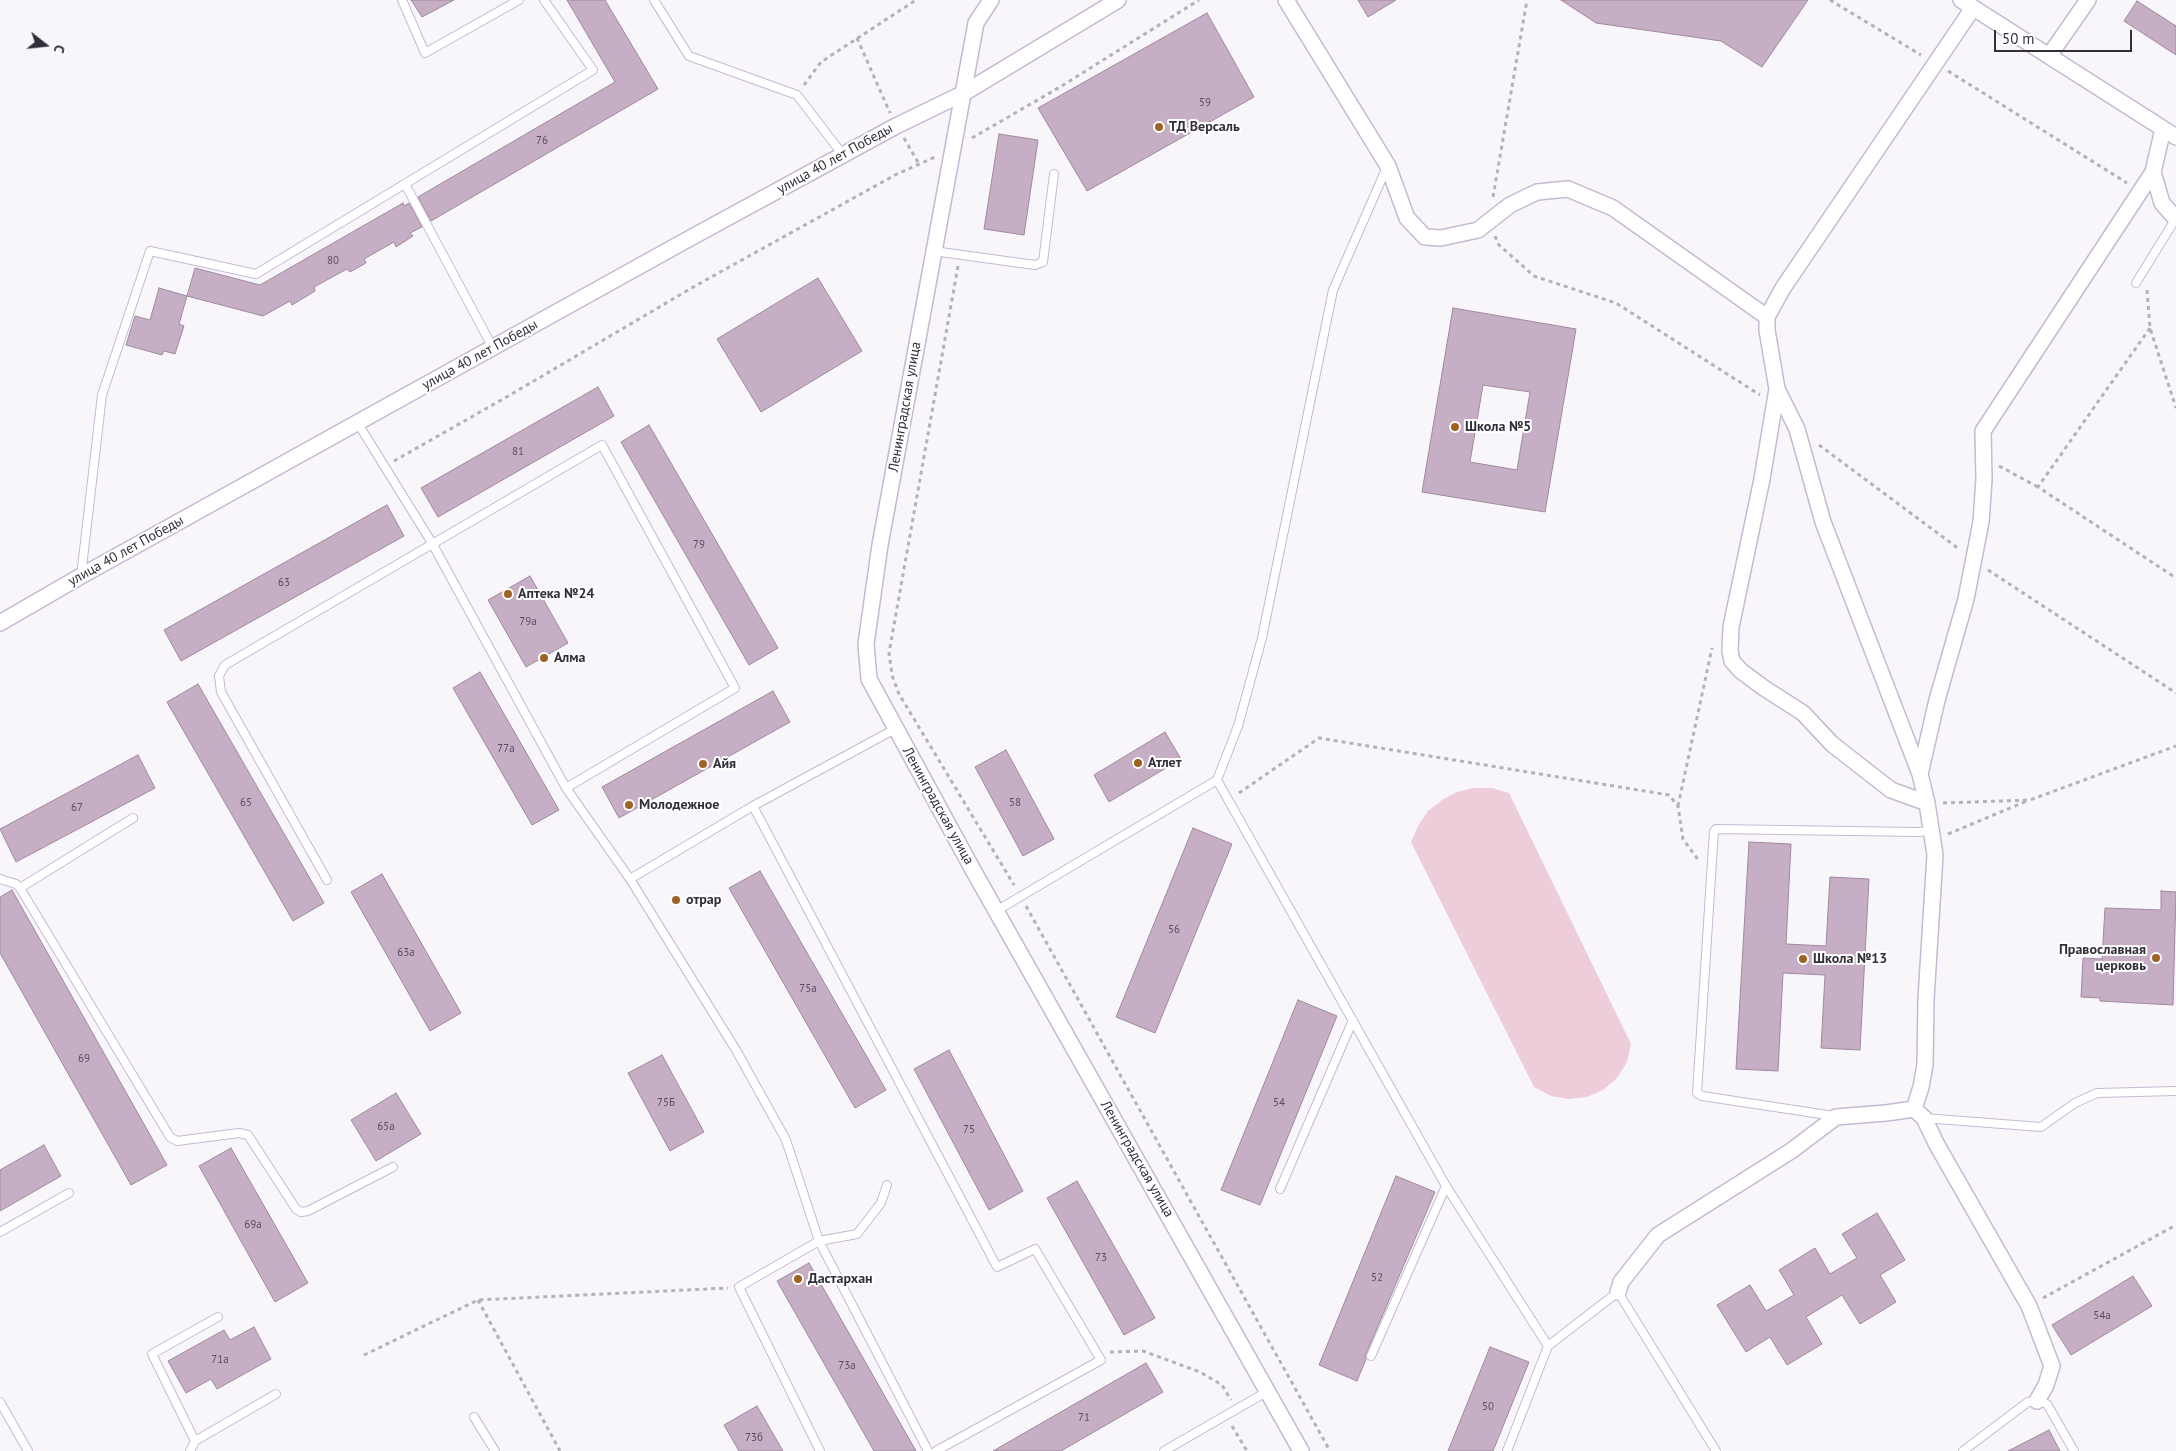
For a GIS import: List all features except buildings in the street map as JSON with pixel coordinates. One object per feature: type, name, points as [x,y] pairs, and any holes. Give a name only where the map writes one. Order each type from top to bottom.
[{"type":"street","points":[[964,93],[976,23],[991,0]]},
{"type":"street","name":"улица 40 лет Победы","points":[[0,623],[357,422],[896,126],[964,93],[1118,0]]},
{"type":"street","points":[[1286,0],[1388,166],[1407,218],[1425,237],[1441,238],[1478,230],[1510,205],[1537,192],[1568,189],[1613,208],[1768,317]]},
{"type":"street","points":[[2049,56],[2088,0]]},
{"type":"street","points":[[1920,774],[1972,570],[1981,522],[1984,458],[1983,431],[2153,172],[2170,133],[1967,4],[1935,63],[1784,288],[1768,317],[1767,330],[1771,394],[1762,479],[1731,627],[1730,651],[1732,661],[1741,671],[1803,713],[1832,744],[1891,790],[1927,803]]},
{"type":"street","name":"Ленинградская улица","points":[[964,93],[933,251],[879,554],[866,644],[869,679],[894,729],[1301,1451]]},
{"type":"street","points":[[2153,172],[2162,202],[2176,219]]},
{"type":"street","points":[[1771,394],[1797,428],[1823,522],[1920,774],[1927,803],[1935,855],[1926,999],[1925,1065],[1919,1113],[2029,1306],[2052,1366],[2038,1401]]},
{"type":"street","points":[[1618,1292],[1621,1282],[1658,1236],[1792,1151],[1836,1117],[1919,1113]]},
{"type":"lane","points":[[402,0],[425,53],[519,0]]},
{"type":"lane","points":[[81,576],[102,396],[150,251],[256,274],[593,70],[544,0]]},
{"type":"lane","points":[[654,0],[689,56],[797,95],[843,155]]},
{"type":"lane","points":[[996,911],[1217,780],[1238,726],[1262,638],[1333,290],[1388,166]]},
{"type":"lane","points":[[933,251],[1035,265],[1043,262],[1054,174]]},
{"type":"lane","points":[[404,184],[493,348]]},
{"type":"lane","points":[[2136,283],[2176,219]]},
{"type":"lane","points":[[357,422],[432,543],[566,788],[630,879],[736,1050],[786,1140],[819,1241],[928,1451]]},
{"type":"lane","points":[[327,880],[221,692],[219,676],[225,665],[602,445],[735,688],[566,788]]},
{"type":"lane","points":[[630,879],[753,806],[894,729]]},
{"type":"lane","points":[[1217,780],[1446,1186],[1548,1346]]},
{"type":"lane","points":[[753,806],[997,1267],[1034,1249],[1100,1360],[945,1449],[936,1451]]},
{"type":"lane","points":[[20,888],[133,818]]},
{"type":"lane","points":[[1836,1117],[1702,1096],[1697,1093],[1713,835],[1716,829],[1917,832],[1932,835]]},
{"type":"lane","points":[[0,879],[16,884],[20,888],[170,1137],[177,1141],[239,1133],[248,1135],[296,1209],[302,1212],[308,1211],[393,1167]]},
{"type":"lane","points":[[1280,1188],[1353,1020]]},
{"type":"lane","points":[[1919,1113],[2041,1127],[2075,1103],[2097,1093],[2176,1091]]},
{"type":"lane","points":[[820,1451],[739,1287],[819,1241],[857,1234],[881,1203],[888,1185]]},
{"type":"lane","points":[[1372,1356],[1446,1186]]},
{"type":"lane","points":[[0,1232],[69,1193]]},
{"type":"lane","points":[[1507,1451],[1548,1346],[1618,1292],[1716,1451]]},
{"type":"lane","points":[[195,1441],[152,1354],[218,1317]]},
{"type":"lane","points":[[1164,1451],[1268,1390]]},
{"type":"lane","points":[[190,1451],[195,1441],[276,1394]]},
{"type":"lane","points":[[1963,1451],[2028,1402],[2038,1401],[2047,1404],[2074,1451]]},
{"type":"lane","points":[[0,1402],[28,1451]]},
{"type":"lane","points":[[474,1416],[495,1451]]},
{"type":"path","points":[[797,95],[821,62],[916,0]]},
{"type":"path","points":[[384,466],[510,395],[694,286],[886,180],[952,149],[1060,88],[1199,0]]},
{"type":"path","points":[[1527,0],[1489,222],[1499,246],[1534,276],[1616,303],[1771,394]]},
{"type":"path","points":[[1830,0],[2141,191]]},
{"type":"path","points":[[857,38],[896,126],[919,164]]},
{"type":"path","points":[[2145,269],[2150,328],[2176,408]]},
{"type":"path","points":[[2038,487],[2150,328]]},
{"type":"path","points":[[1984,458],[2038,487],[2176,578]]},
{"type":"path","points":[[1710,878],[1683,839],[1678,806],[1714,641]]},
{"type":"path","points":[[1228,800],[1319,738],[1669,795],[1678,806]]},
{"type":"path","points":[[1932,835],[2176,746]]},
{"type":"path","points":[[1927,803],[2030,800]]},
{"type":"path","points":[[2029,1306],[2176,1225]]},
{"type":"path","points":[[364,1355],[478,1300],[739,1287]]},
{"type":"path","points":[[478,1300],[560,1451]]},
{"type":"path","points":[[1096,1352],[1142,1351],[1200,1372],[1222,1385],[1236,1409]]},
{"type":"path","points":[[1225,1415],[1247,1451]]},
{"type":"shaded area","points":[[1474,788],[1492,788],[1509,793],[1631,1044],[1627,1062],[1617,1078],[1603,1090],[1587,1097],[1568,1099],[1551,1096],[1534,1087],[1411,842],[1418,826],[1428,811],[1442,800],[1457,792]]},
{"type":"place","name":"ТД Версаль","points":[[1159,127]]},
{"type":"place","name":"Школа №5","points":[[1455,427]]},
{"type":"place","name":"Аптека №24","points":[[508,594]]},
{"type":"place","name":"Алма","points":[[544,658]]},
{"type":"place","name":"Атлет","points":[[1138,763]]},
{"type":"place","name":"Айя","points":[[703,764]]},
{"type":"place","name":"Молодежное","points":[[629,805]]},
{"type":"place","name":"отрар","points":[[676,900]]},
{"type":"place","name":"Православная церковь","points":[[2156,958]]},
{"type":"place","name":"Школа №13","points":[[1803,959]]},
{"type":"place","name":"Дастархан","points":[[798,1279]]}]
